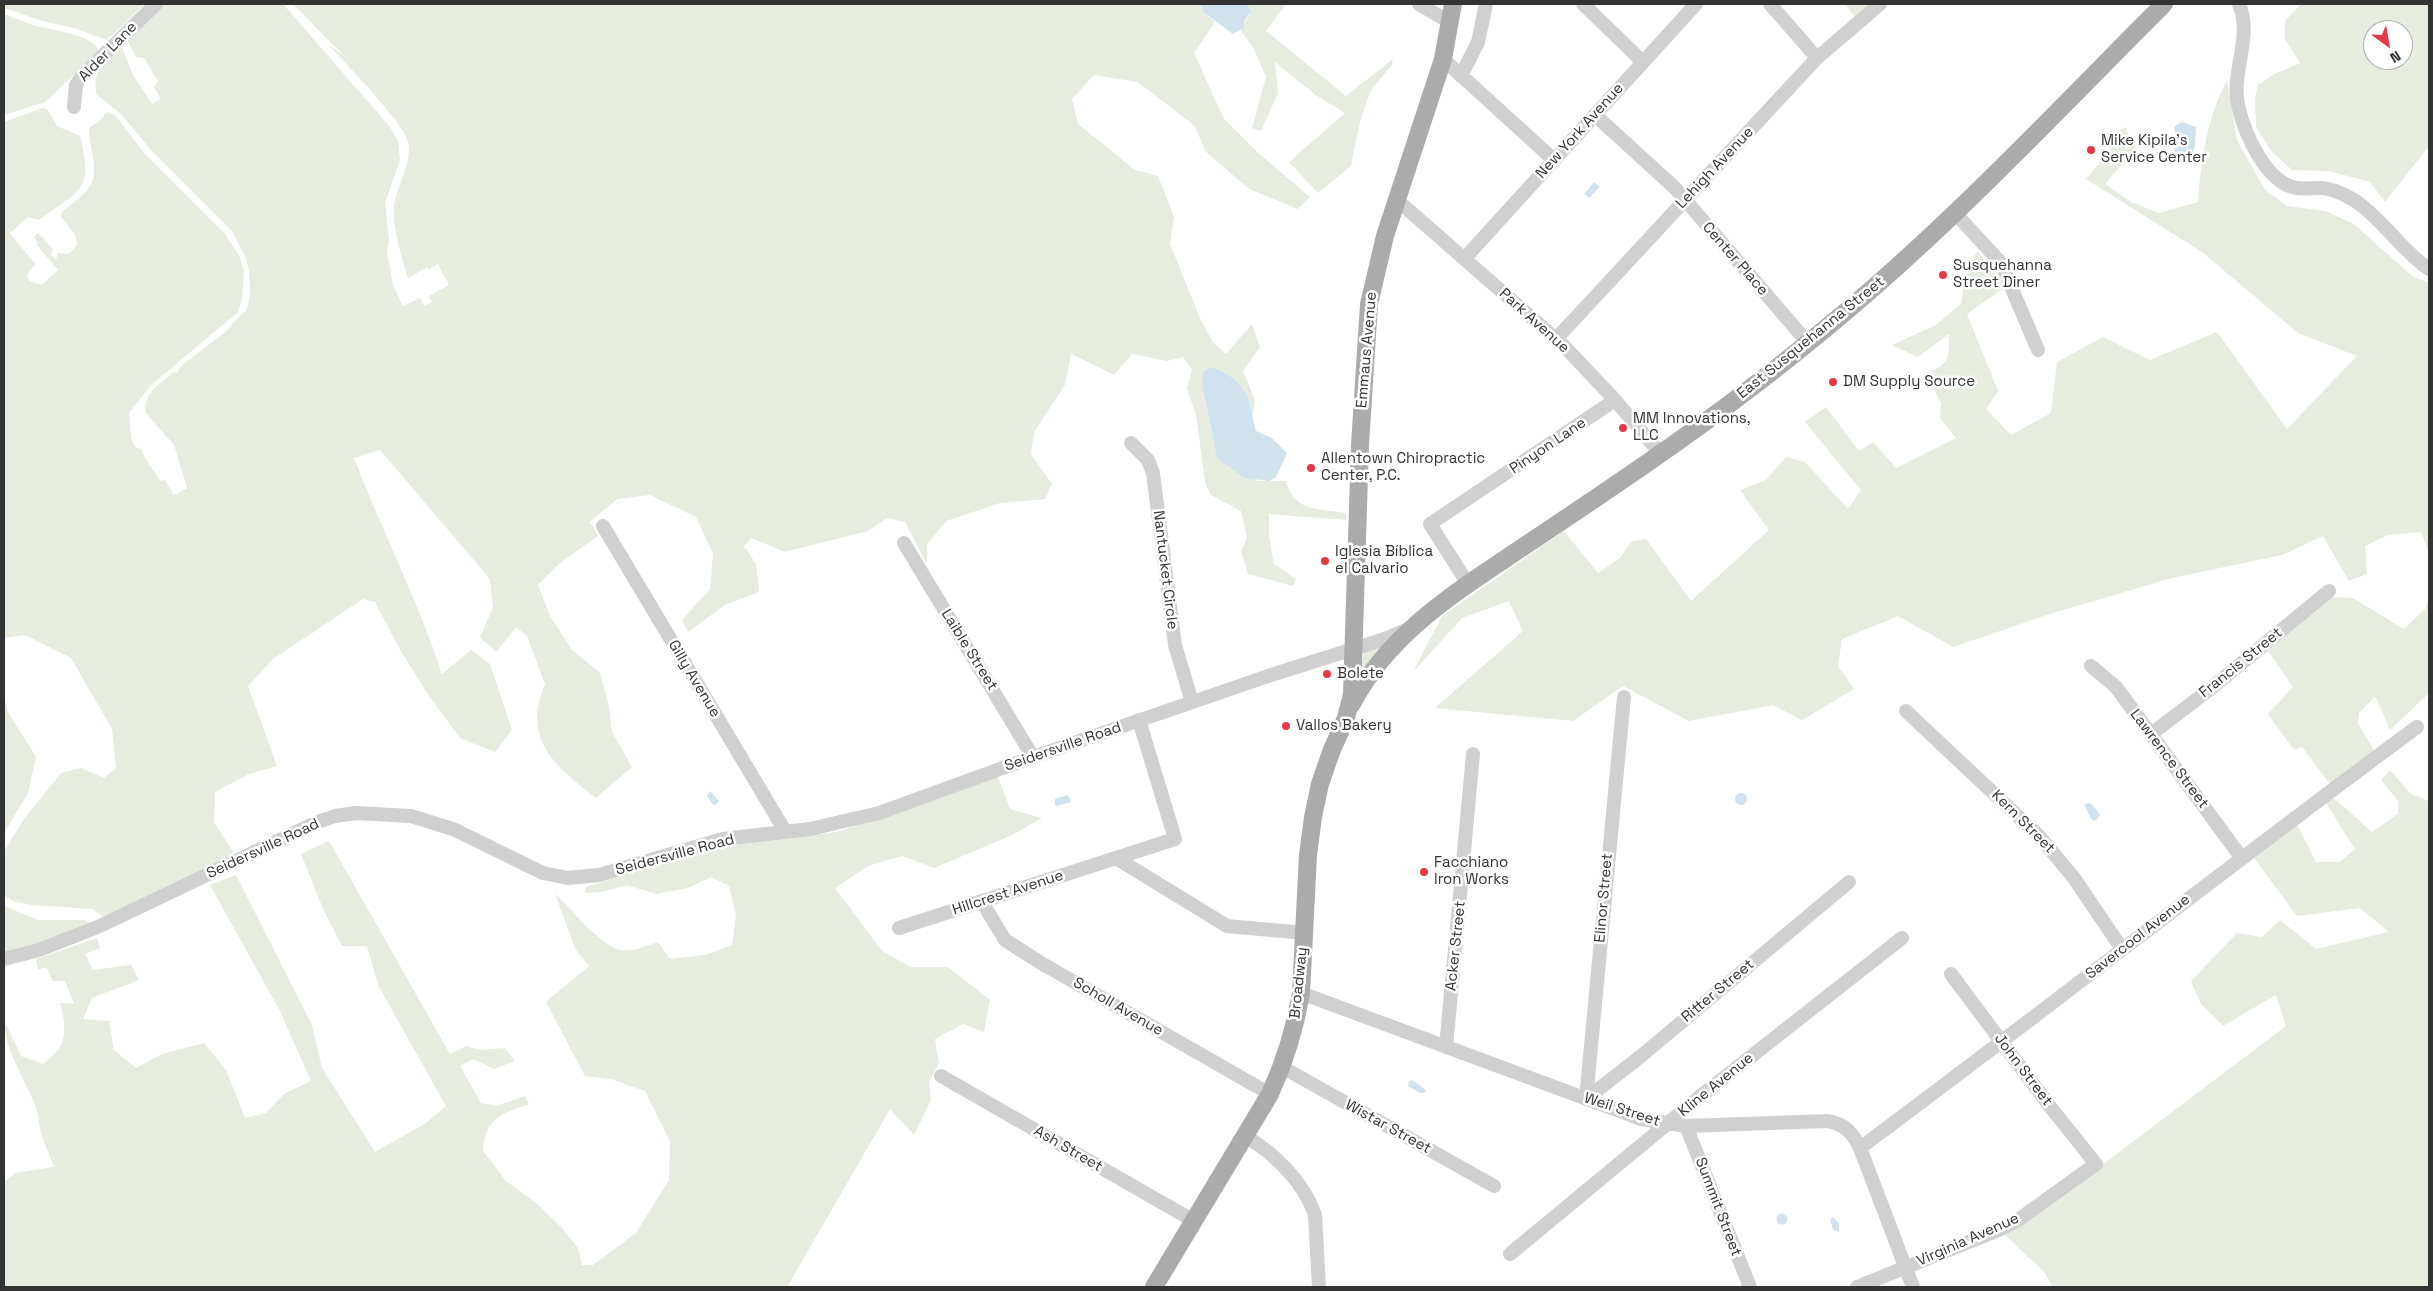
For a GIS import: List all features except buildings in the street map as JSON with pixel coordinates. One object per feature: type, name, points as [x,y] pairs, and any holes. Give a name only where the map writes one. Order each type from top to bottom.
[{"type":"main road","name":"Emmaus Avenue","points":[[1353,649],[1366,332],[1376,269],[1443,60],[1453,4]]},
{"type":"main road","name":"East Susquehanna Street","points":[[1346,718],[1367,679],[1381,660],[1414,624],[1468,584],[1661,454],[1741,396],[1808,343],[1886,277],[1955,213],[2164,4]]},
{"type":"main road","name":"Broadway","points":[[1154,1287],[1270,1094],[1282,1067],[1293,1033],[1301,993],[1308,855],[1313,817],[1331,752],[1346,718],[1352,694],[1353,649]]},
{"type":"street","name":"Alder Lane","points":[[74,107],[76,86],[83,75],[156,4]]},
{"type":"street","points":[[1419,4],[1451,23]]},
{"type":"street","points":[[1461,76],[1478,42],[1486,4]]},
{"type":"street","points":[[1583,4],[1643,62]]},
{"type":"street","name":"New York Avenue","points":[[1464,259],[1696,4]]},
{"type":"street","points":[[1770,4],[1817,58]]},
{"type":"street","name":"Lehigh Avenue","points":[[1556,339],[1817,58],[1880,4]]},
{"type":"street","points":[[2239,4],[2245,31],[2237,86],[2238,104],[2245,129],[2267,167],[2279,180],[2291,187],[2326,188],[2351,199],[2369,212],[2429,269]]},
{"type":"street","points":[[1443,60],[1554,160]]},
{"type":"street","name":"Center Place","points":[[1595,115],[1675,188],[1808,343]]},
{"type":"street","name":"Park Avenue","points":[[1397,200],[1556,339],[1615,400],[1661,454]]},
{"type":"street","points":[[1955,213],[2001,263],[2038,350]]},
{"type":"street","name":"Pinyon Lane","points":[[1468,584],[1430,524],[1615,400]]},
{"type":"street","name":"Nantucket Circle","points":[[1131,443],[1148,460],[1153,474],[1175,646],[1192,702]]},
{"type":"street","name":"Gilly Avenue","points":[[603,526],[785,831]]},
{"type":"street","name":"Laible Street","points":[[904,543],[1033,757]]},
{"type":"street","name":"Francis Street","points":[[2151,734],[2209,690],[2329,591]]},
{"type":"street","name":"Seidersville Road","points":[[4,959],[77,937],[315,823],[346,814],[366,812],[411,816],[467,835],[533,869],[568,878],[599,875],[724,839],[846,822],[879,813],[1192,702],[1385,640],[1414,624]]},
{"type":"street","name":"Lawrence Street","points":[[2091,666],[2116,687],[2241,857]]},
{"type":"street","name":"Elinor Street","points":[[1586,1099],[1624,696]]},
{"type":"street","name":"Kern Street","points":[[1906,711],[2039,836],[2074,878],[2122,949]]},
{"type":"street","name":"Hillcrest Avenue","points":[[899,928],[1174,839],[1140,720]]},
{"type":"street","name":"Savercool Avenue","points":[[1860,1148],[2002,1042],[2241,857],[2417,727]]},
{"type":"street","name":"Acker Street","points":[[1446,1047],[1473,754]]},
{"type":"street","points":[[1116,858],[1227,926],[1305,933]]},
{"type":"street","name":"Ritter Street","points":[[1586,1099],[1641,1056],[1849,882]]},
{"type":"street","name":"Scholl Avenue","points":[[982,902],[1005,940],[1270,1094]]},
{"type":"street","name":"Kline Avenue","points":[[1510,1254],[1667,1124],[1902,938]]},
{"type":"street","name":"John Street","points":[[1952,974],[2096,1164]]},
{"type":"street","name":"Weil Street","points":[[1301,993],[1641,1119],[1686,1126],[1827,1120],[1837,1122],[1849,1130],[1860,1148],[1913,1287]]},
{"type":"street","name":"Wistar Street","points":[[1282,1067],[1494,1186]]},
{"type":"street","name":"Ash Street","points":[[941,1076],[1194,1221]]},
{"type":"street","name":"Summit Street","points":[[1686,1126],[1750,1287]]},
{"type":"street","points":[[1246,1136],[1275,1158],[1301,1188],[1312,1206],[1315,1215],[1319,1287]]},
{"type":"street","name":"Virginia Avenue","points":[[1857,1287],[2018,1220],[2096,1164]]},
{"type":"shaded area","points":[[4,4],[145,4],[107,40],[74,28],[42,21],[4,8]]},
{"type":"shaded area","points":[[163,4],[283,4],[390,127],[398,141],[400,160],[385,203],[389,239],[387,252],[393,285],[403,306],[420,298],[424,306],[432,302],[429,296],[449,285],[438,264],[428,270],[427,267],[408,278],[397,239],[394,208],[407,164],[408,141],[404,132],[385,107],[328,44],[345,57],[293,4],[1202,4],[1203,12],[1215,22],[1194,53],[1224,119],[1256,151],[1310,197],[1298,209],[1249,189],[1205,151],[1195,126],[1138,82],[1094,75],[1072,99],[1078,124],[1135,170],[1158,176],[1174,217],[1170,244],[1200,318],[1212,341],[1226,354],[1252,324],[1260,347],[1243,371],[1255,400],[1253,415],[1249,399],[1203,373],[1202,385],[1214,445],[1258,481],[1286,481],[1295,499],[1302,504],[1317,509],[1346,513],[1346,520],[1269,514],[1269,536],[1274,564],[1296,579],[1293,586],[1248,574],[1241,551],[1247,538],[1241,511],[1211,495],[1205,482],[1196,414],[1187,389],[1192,370],[1183,357],[1167,361],[1132,354],[1114,375],[1071,354],[1065,385],[1034,432],[1031,454],[1052,484],[1045,499],[1000,503],[946,521],[927,545],[927,564],[905,522],[887,518],[868,531],[784,552],[752,538],[744,546],[756,564],[759,592],[725,605],[688,632],[682,620],[710,589],[713,554],[696,517],[650,495],[617,499],[590,522],[598,536],[561,562],[538,585],[550,616],[572,650],[600,673],[609,706],[612,732],[632,767],[596,798],[556,763],[546,750],[540,736],[538,721],[539,704],[545,684],[527,636],[516,627],[496,652],[480,637],[493,608],[490,579],[380,450],[354,458],[422,619],[442,674],[471,650],[490,664],[512,730],[495,752],[460,738],[427,693],[399,648],[375,602],[363,599],[273,659],[248,686],[277,766],[249,774],[215,792],[214,822],[235,855],[105,918],[93,909],[32,905],[13,901],[4,895],[4,852],[24,819],[61,773],[81,768],[104,778],[116,768],[112,729],[71,658],[25,635],[4,638],[4,122],[43,108],[48,110],[57,126],[80,136],[84,154],[84,179],[74,195],[39,220],[28,217],[10,233],[35,264],[27,275],[29,281],[42,285],[58,270],[36,244],[38,243],[34,237],[38,233],[53,249],[51,255],[56,260],[58,253],[69,254],[77,245],[75,234],[60,216],[62,212],[86,192],[91,184],[94,168],[89,128],[107,112],[115,115],[145,154],[224,233],[240,257],[244,271],[242,299],[238,312],[151,385],[129,413],[131,436],[135,447],[141,449],[160,481],[165,480],[174,495],[187,488],[174,445],[146,413],[147,400],[158,385],[174,372],[177,373],[181,366],[224,333],[247,309],[250,293],[249,270],[246,258],[232,231],[151,150],[121,114],[96,94],[98,71],[104,61],[121,45],[133,75],[152,104],[161,99],[154,87],[158,81],[144,58],[136,57],[127,39]]},
{"type":"shaded area","points":[[1248,4],[1286,4],[1266,31],[1346,96],[1393,59],[1392,65],[1371,90],[1360,121],[1351,166],[1318,193],[1289,162],[1345,113],[1317,96],[1275,62],[1278,93],[1261,131],[1252,128],[1266,77],[1254,49],[1241,31],[1251,11]]},
{"type":"shaded area","points":[[1845,4],[1871,4],[1855,17]]},
{"type":"shaded area","points":[[2301,4],[2429,4],[2429,146],[2385,202],[2370,182],[2329,171],[2292,170],[2272,152],[2256,127],[2255,97],[2258,85],[2273,75],[2300,63],[2285,39],[2285,21]]},
{"type":"shaded area","points":[[4,14],[30,24],[79,36],[95,45],[99,51],[45,102],[4,115]]},
{"type":"shaded area","points":[[2227,80],[2237,140],[2265,190],[2287,206],[2325,211],[2354,224],[2412,276],[2429,283],[2429,552],[2421,532],[2388,535],[2365,546],[2367,574],[2349,581],[2323,536],[2282,555],[2172,578],[2053,613],[1953,647],[1898,616],[1842,639],[1838,666],[1854,689],[1802,720],[1773,705],[1689,721],[1623,686],[1573,721],[1435,708],[1523,631],[1509,601],[1462,618],[1413,672],[1442,616],[1564,531],[1598,573],[1620,558],[1632,541],[1646,539],[1691,601],[1769,530],[1740,490],[1766,480],[1786,457],[1805,462],[1848,509],[1861,490],[1805,422],[1826,407],[1859,451],[1873,442],[1896,468],[1956,438],[1940,418],[1941,403],[1926,374],[1940,367],[1947,359],[1949,334],[1918,357],[1892,345],[1936,325],[1961,304],[1964,283],[1977,250],[2005,287],[1967,314],[1998,391],[1986,409],[2011,435],[2051,413],[2057,362],[2103,337],[2150,360],[2217,332],[2287,429],[2357,356],[2298,333],[2202,252],[2086,179],[2110,151],[2108,139],[2125,127],[2136,148],[2105,184],[2131,202],[2159,213],[2198,202],[2206,140],[2214,109]]},
{"type":"shaded area","points":[[2429,595],[2429,693],[2390,730],[2374,697],[2359,713],[2358,723],[2375,752],[2330,784],[2302,747],[2294,750],[2268,714],[2293,687],[2268,651],[2331,597],[2353,598],[2404,629],[2426,608]]},
{"type":"shaded area","points":[[1380,648],[1381,650],[1361,674],[1363,653]]},
{"type":"shaded area","points":[[4,696],[8,712],[36,757],[28,793],[4,833]]},
{"type":"shaded area","points":[[2390,770],[2411,794],[2429,801],[2429,1287],[2053,1287],[2044,1272],[2005,1235],[2077,1184],[2286,1026],[2276,995],[2223,1026],[2201,1004],[2191,981],[2237,933],[2262,937],[2280,920],[2316,949],[2389,932],[2360,908],[2297,916],[2254,858],[2297,824],[2316,862],[2340,862],[2355,849],[2326,803],[2334,798],[2372,832],[2398,814],[2398,801],[2381,780]]},
{"type":"shaded area","points":[[998,777],[1010,809],[1042,818],[1012,835],[934,868],[902,856],[868,866],[835,888],[882,951],[911,967],[948,967],[990,1000],[984,1032],[963,1024],[935,1039],[939,1063],[929,1082],[931,1100],[914,1135],[890,1109],[787,1287],[4,1287],[4,1182],[15,1173],[54,1167],[41,1134],[36,1107],[11,1053],[5,1031],[6,1024],[21,1056],[43,1064],[57,1051],[64,1037],[64,1022],[60,1003],[74,1004],[65,981],[53,981],[46,967],[38,970],[36,959],[97,938],[100,948],[85,954],[93,970],[131,965],[139,980],[92,998],[83,1019],[109,1021],[114,1050],[136,1068],[162,1054],[204,1043],[226,1070],[245,1118],[266,1113],[284,1094],[311,1081],[280,1011],[210,885],[236,875],[312,1025],[322,1068],[375,1152],[426,1123],[446,1106],[379,987],[367,946],[342,946],[324,911],[301,854],[329,841],[450,1054],[466,1046],[480,1050],[505,1048],[515,1061],[494,1069],[473,1059],[460,1066],[481,1103],[496,1106],[525,1096],[529,1104],[510,1111],[491,1124],[484,1140],[483,1151],[506,1181],[535,1202],[562,1228],[578,1248],[582,1265],[593,1265],[636,1233],[669,1180],[670,1141],[645,1091],[611,1079],[585,1076],[546,1002],[589,966],[576,950],[555,894],[592,931],[617,949],[627,951],[658,942],[670,959],[705,955],[732,945],[736,915],[729,886],[711,877],[688,888],[656,894],[627,885],[601,892],[585,893],[586,887],[720,845],[837,832]]},
{"type":"shaded area","points":[[4,906],[38,920],[84,920],[91,924],[34,947],[4,954]]},
{"type":"water","points":[[1202,4],[1248,4],[1251,11],[1244,22],[1244,28],[1233,34],[1203,12]]},
{"type":"water","points":[[2182,122],[2196,127],[2195,146],[2192,155],[2177,156],[2174,150],[2177,141],[2174,127]]},
{"type":"water","points":[[1594,182],[1600,187],[1589,198],[1584,194]]},
{"type":"water","points":[[1210,367],[1228,375],[1238,383],[1249,400],[1256,431],[1272,438],[1287,453],[1276,477],[1269,481],[1245,478],[1217,458],[1202,385],[1203,373]]},
{"type":"water","points":[[710,791],[719,801],[714,806],[707,796]]},
{"type":"water","points":[[1739,793],[1743,793],[1747,799],[1743,805],[1739,805],[1735,801],[1735,797]]},
{"type":"water","points":[[1068,795],[1071,802],[1055,805],[1055,799]]},
{"type":"water","points":[[2092,804],[2100,815],[2095,821],[2092,820],[2084,805]]},
{"type":"water","points":[[1412,1080],[1426,1090],[1424,1093],[1420,1093],[1408,1086],[1409,1081]]},
{"type":"water","points":[[1780,1214],[1784,1214],[1787,1219],[1786,1223],[1780,1224],[1777,1221],[1777,1217]]},
{"type":"water","points":[[1833,1217],[1839,1223],[1839,1232],[1833,1230],[1830,1219]]},
{"type":"place","name":"Mike Kipila's Service Center","points":[[2091,150]]},
{"type":"place","name":"Susquehanna Street Diner","points":[[1943,275]]},
{"type":"place","name":"DM Supply Source","points":[[1833,382]]},
{"type":"place","name":"MM Innovations, LLC","points":[[1623,428]]},
{"type":"place","name":"Allentown Chiropractic Center, P.C.","points":[[1311,468]]},
{"type":"place","name":"Iglesia Bíblica el Calvario","points":[[1325,561]]},
{"type":"place","name":"Bolete","points":[[1327,674]]},
{"type":"place","name":"Vallos Bakery","points":[[1286,726]]},
{"type":"place","name":"Facchiano Iron Works","points":[[1424,872]]}]
